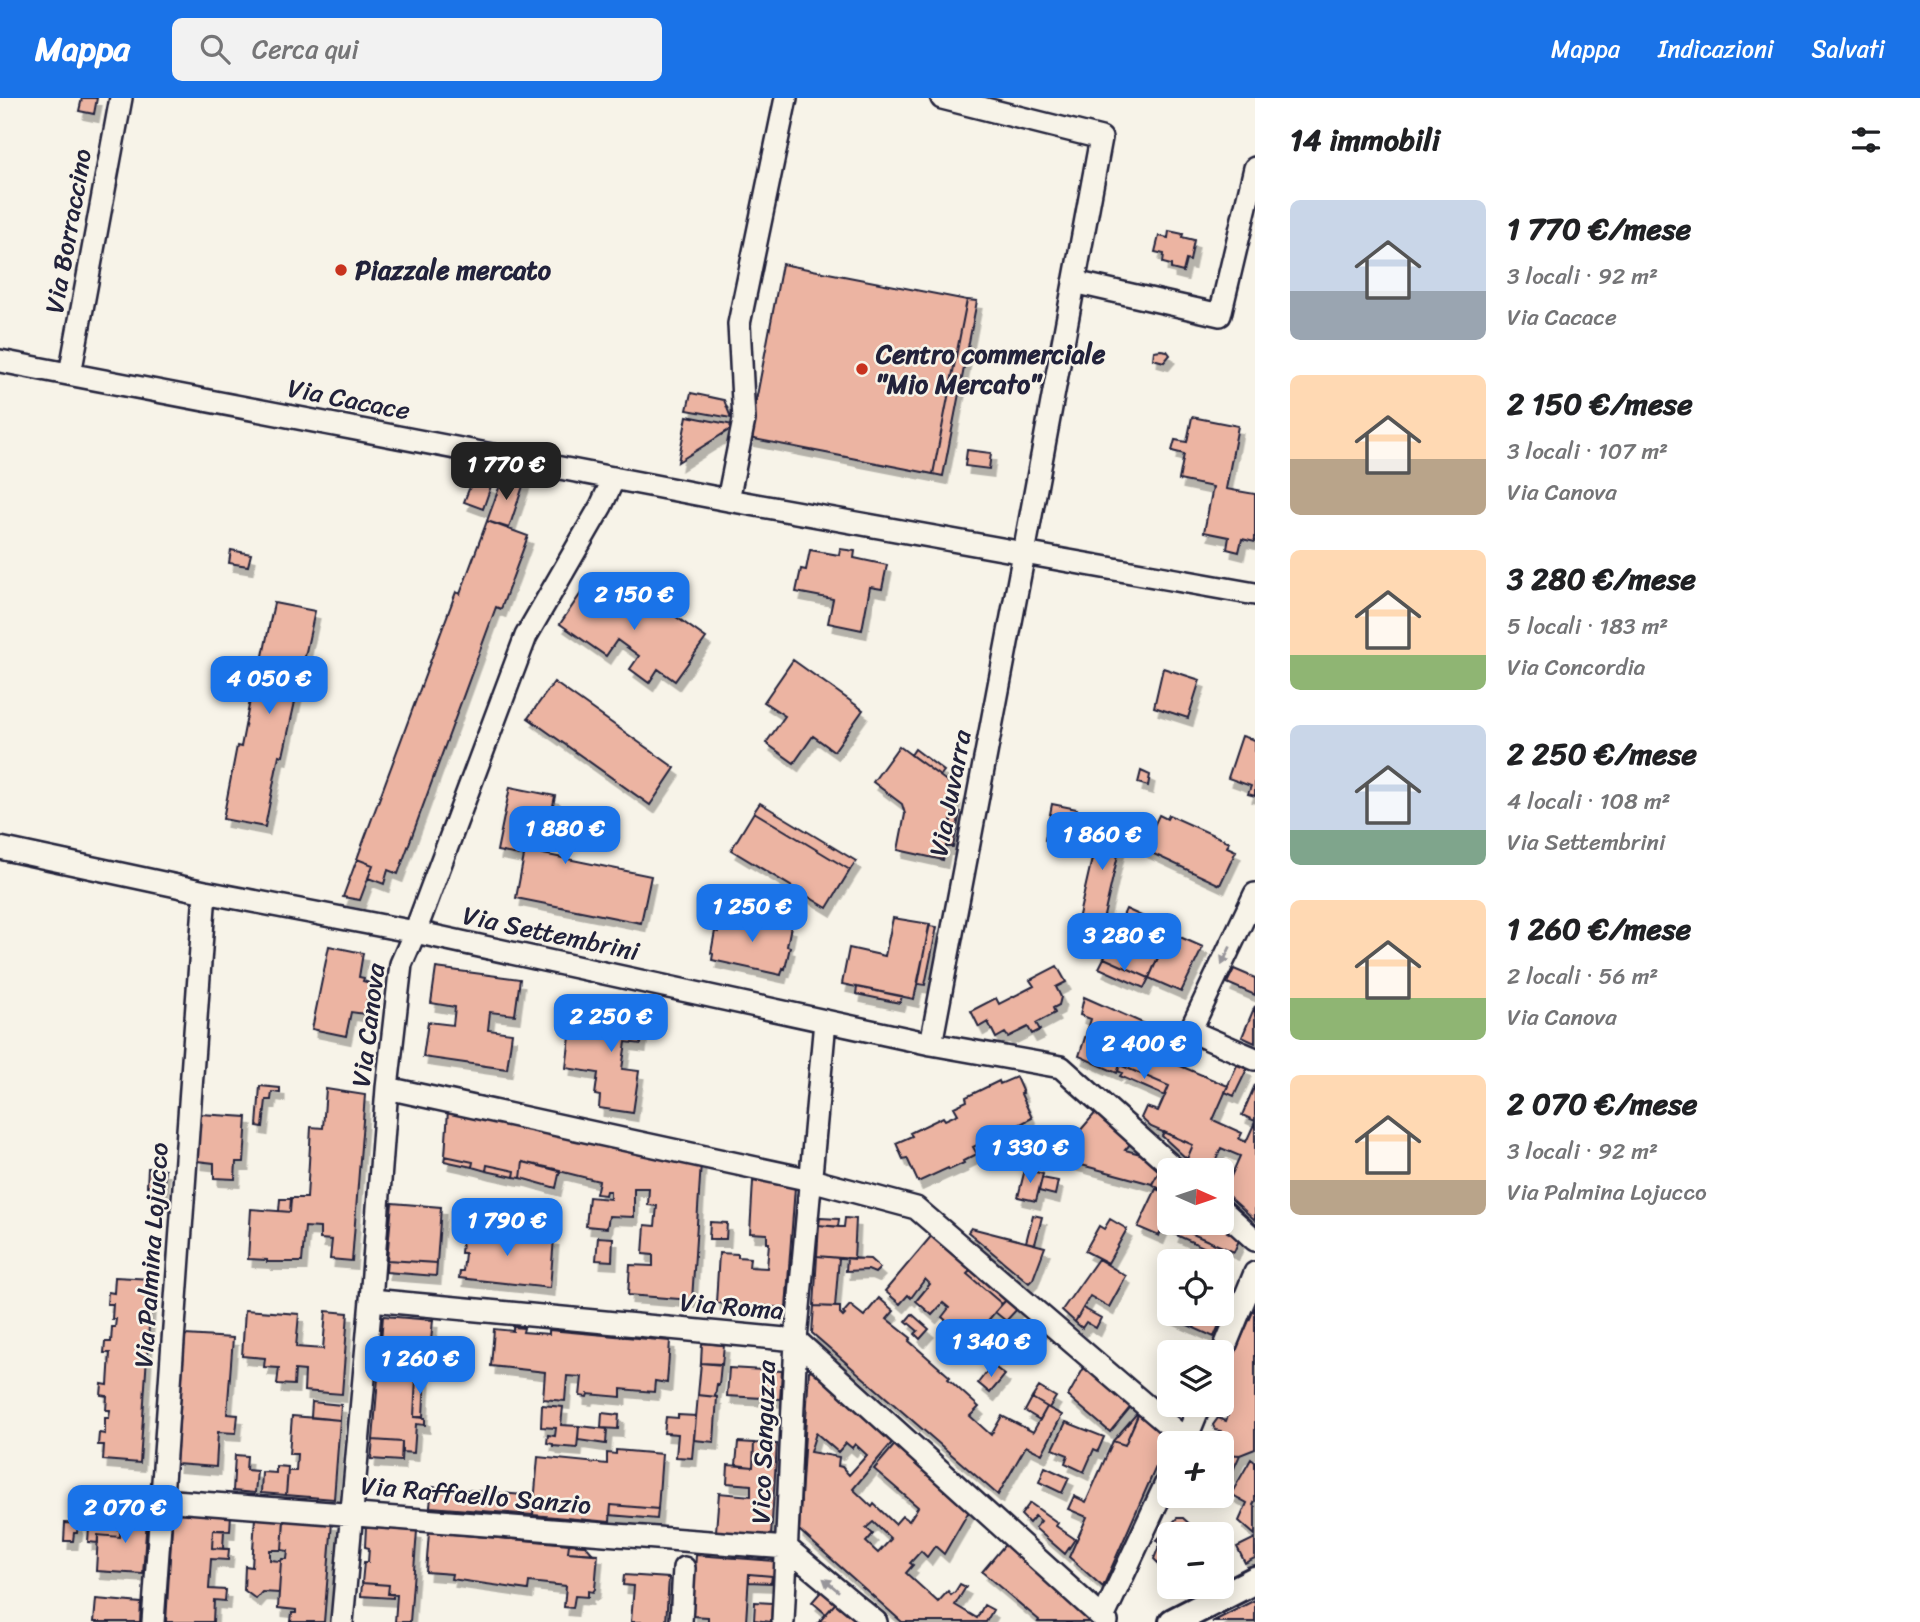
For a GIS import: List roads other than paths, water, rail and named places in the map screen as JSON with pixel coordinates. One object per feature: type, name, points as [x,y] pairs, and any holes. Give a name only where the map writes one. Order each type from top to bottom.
[{"type":"street","name":"Via Borraccino","points":[[70,374],[121,98]]},
{"type":"street","points":[[728,500],[744,420],[739,324],[786,98]]},
{"type":"street","name":"Via Juvarra","points":[[931,1044],[1101,138],[942,98]]},
{"type":"street","points":[[1074,282],[1220,315],[1255,168]]},
{"type":"street","name":"Via Cacace","points":[[0,361],[728,500],[1255,594]]},
{"type":"street","name":"Via Canova","points":[[342,1622],[387,1088],[401,964],[526,636],[601,506],[614,478]]},
{"type":"street","name":"Via Settembrini","points":[[0,848],[205,892],[415,932],[931,1044],[1061,1067],[1162,1158]]},
{"type":"street","name":"Via Palmina Lojucco","points":[[153,1622],[205,892]]},
{"type":"street","points":[[1255,894],[1190,1031],[1255,1059]]},
{"type":"street","name":"Vico Sanguzza","points":[[783,1622],[796,1340],[825,1021]]},
{"type":"street","points":[[387,1088],[811,1180],[916,1208],[1172,1431]]},
{"type":"street","points":[[1234,1221],[1255,1240]]},
{"type":"street","points":[[1228,1340],[1255,1273]]},
{"type":"street","name":"Via Roma","points":[[371,1300],[796,1340],[1105,1620]]},
{"type":"street","name":"Via Raffaello Sanzio","points":[[161,1500],[787,1548]]},
{"type":"street","points":[[1105,1620],[1157,1504]]},
{"type":"street","points":[[787,1548],[876,1622]]},
{"type":"street","points":[[681,1622],[684,1569]]},
{"type":"street","points":[[1173,1622],[1255,1580]]},
{"type":"place","name":"Piazzale mercato","points":[[341,270]]},
{"type":"place","name":"Centro commerciale \"Mio Mercato\"","points":[[862,369]]}]
